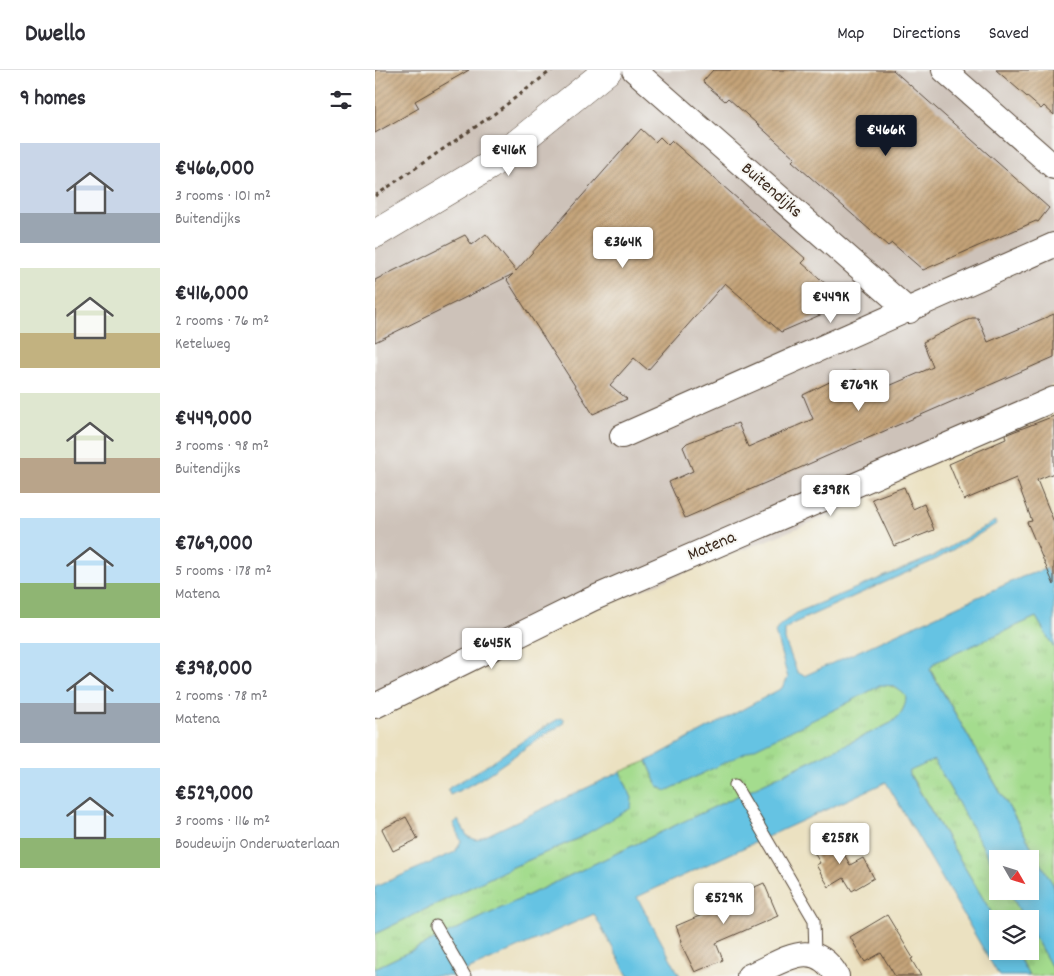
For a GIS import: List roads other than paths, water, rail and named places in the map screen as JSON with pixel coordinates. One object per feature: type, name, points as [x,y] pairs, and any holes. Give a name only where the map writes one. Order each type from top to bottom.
[{"type":"street","points":[[375,234],[489,166],[609,70]]},
{"type":"street","name":"Buitendijks","points":[[634,70],[909,311]]},
{"type":"street","points":[[944,70],[1054,167]]},
{"type":"street","points":[[622,436],[1054,246]]},
{"type":"street","name":"Matena","points":[[375,706],[592,599],[1054,399]]},
{"type":"street","points":[[749,976],[802,953],[815,954],[826,960],[837,976]]},
{"type":"lane","points":[[735,785],[814,920],[815,954]]},
{"type":"lane","points":[[436,926],[465,976]]},
{"type":"water","points":[[995,521],[996,524],[937,559],[792,624],[785,630],[785,640],[797,672],[804,676],[1022,577],[1054,566],[1054,648],[1036,617],[934,663],[930,670],[1033,850],[989,850],[989,858],[934,760],[908,772],[990,910],[989,959],[886,782],[637,897],[680,976],[628,976],[594,914],[454,976],[375,976],[375,968],[891,723],[902,711],[906,696],[894,686],[881,685],[840,707],[666,791],[658,786],[647,761],[782,688],[788,678],[775,632],[780,625],[798,612],[934,556]]},
{"type":"water","points":[[560,718],[564,719],[563,724],[480,779],[450,795],[448,790],[450,787]]},
{"type":"water","points":[[620,772],[632,798],[631,808],[581,837],[504,871],[375,934],[375,887],[455,852],[461,841],[453,823],[458,820],[468,837],[477,840]]},
{"type":"water","points":[[1039,860],[1054,886],[1054,971],[1039,945],[1039,910],[1019,910],[1014,900],[1039,900]]},
{"type":"water","points":[[990,960],[1020,960],[1029,976],[999,976]]}]
